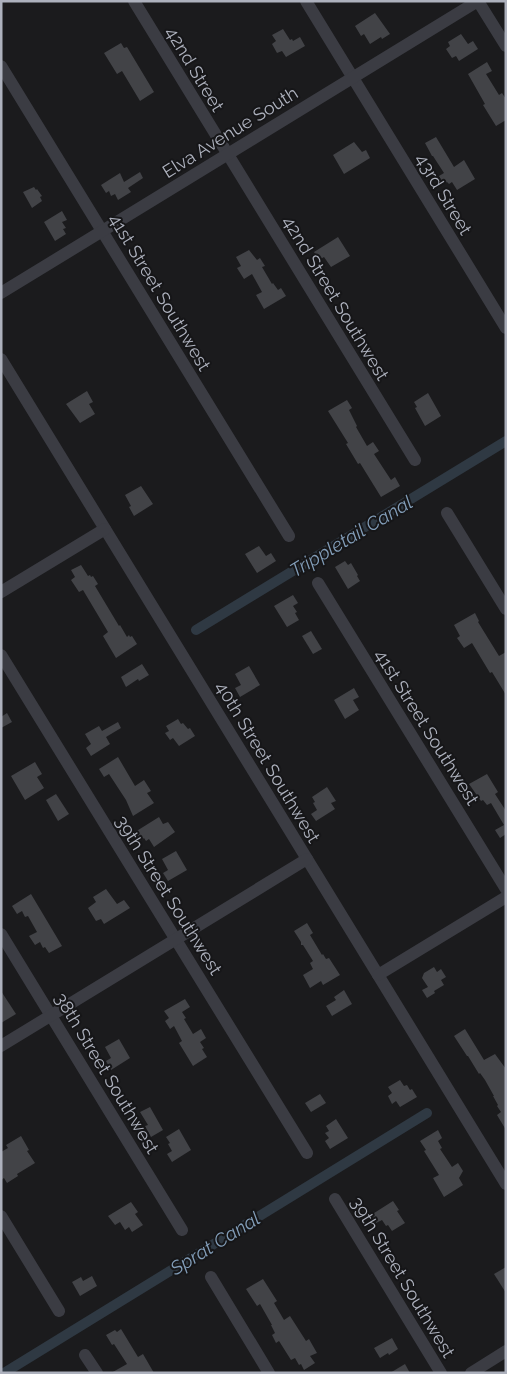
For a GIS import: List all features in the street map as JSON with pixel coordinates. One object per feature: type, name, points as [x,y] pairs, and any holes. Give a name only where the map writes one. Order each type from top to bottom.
[{"type":"street","name":"42nd Street","points":[[134,1],[227,155]]},
{"type":"street","name":"43rd Street","points":[[306,1],[506,328]]},
{"type":"street","name":"Elva Avenue South","points":[[1,293],[478,1]]},
{"type":"street","points":[[478,1],[506,46]]},
{"type":"street","name":"41st Street Southwest","points":[[1,66],[289,536]]},
{"type":"street","name":"42nd Street Southwest","points":[[227,155],[415,460]]},
{"type":"street","name":"40th Street Southwest","points":[[1,359],[506,1184]]},
{"type":"street","points":[[447,513],[506,609]]},
{"type":"street","points":[[1,592],[105,529]]},
{"type":"street","name":"41st Street Southwest","points":[[318,583],[506,889]]},
{"type":"street","name":"39th Street Southwest","points":[[1,655],[306,1153]]},
{"type":"street","points":[[1,1046],[307,859]]},
{"type":"street","points":[[378,975],[506,897]]},
{"type":"street","name":"38th Street Southwest","points":[[1,934],[182,1230]]},
{"type":"street","name":"39th Street Southwest","points":[[335,1199],[441,1373]]},
{"type":"street","points":[[1,1216],[59,1311]]},
{"type":"street","points":[[211,1278],[269,1373]]},
{"type":"street","points":[[470,1373],[506,1351]]},
{"type":"street","points":[[86,1355],[97,1373]]},
{"type":"building","points":[[375,13],[390,34],[370,44],[364,34],[361,36],[355,26]]},
{"type":"building","points":[[283,29],[290,40],[292,39],[293,41],[300,37],[305,46],[286,57],[282,51],[277,53],[272,44],[276,41],[272,35]]},
{"type":"building","points":[[461,34],[468,44],[473,41],[478,49],[459,61],[456,56],[452,58],[446,49],[450,46],[448,42]]},
{"type":"building","points":[[121,43],[124,48],[127,47],[154,92],[140,101],[122,71],[117,74],[104,53]]},
{"type":"building","points":[[487,62],[492,71],[486,74],[499,95],[502,93],[506,99],[506,120],[496,126],[468,74]]},
{"type":"building","points":[[436,137],[454,167],[464,160],[475,179],[457,190],[452,182],[443,184],[439,176],[444,173],[425,143]]},
{"type":"building","points":[[354,142],[362,152],[366,150],[370,158],[344,174],[333,155]]},
{"type":"building","points":[[140,172],[143,178],[128,188],[131,192],[118,200],[115,194],[111,196],[109,191],[106,193],[101,185],[120,173],[124,182]]},
{"type":"building","points":[[34,187],[42,196],[40,197],[42,201],[32,208],[23,192]]},
{"type":"building","points":[[62,211],[67,220],[62,222],[66,228],[63,229],[66,234],[55,241],[44,222]]},
{"type":"building","points":[[338,237],[350,256],[331,267],[324,257],[319,260],[314,252]]},
{"type":"building","points":[[249,250],[257,260],[260,258],[265,266],[262,267],[272,284],[278,290],[281,288],[286,296],[264,309],[256,295],[262,292],[252,274],[244,279],[237,268],[241,266],[236,257]]},
{"type":"building","points":[[87,391],[93,402],[89,404],[95,414],[80,423],[66,404]]},
{"type":"building","points":[[428,393],[441,416],[425,426],[415,408],[417,407],[414,402]]},
{"type":"building","points":[[347,400],[352,408],[349,410],[356,427],[367,446],[373,442],[379,451],[374,454],[391,480],[395,477],[400,486],[381,497],[360,463],[358,464],[346,444],[348,443],[328,411]]},
{"type":"building","points":[[141,486],[153,504],[134,516],[125,495]]},
{"type":"building","points":[[259,546],[266,556],[271,553],[276,561],[257,573],[245,554]]},
{"type":"building","points":[[345,561],[348,565],[351,563],[360,581],[348,589],[335,567]]},
{"type":"building","points":[[81,565],[88,576],[93,576],[98,584],[95,586],[119,626],[127,637],[129,635],[130,637],[132,636],[137,644],[116,658],[103,636],[108,632],[83,590],[79,592],[71,580],[75,577],[71,570]]},
{"type":"building","points":[[293,595],[298,603],[293,606],[299,620],[287,627],[274,606]]},
{"type":"building","points":[[475,613],[478,622],[499,656],[506,652],[506,695],[472,643],[464,648],[457,638],[460,636],[454,625]]},
{"type":"building","points":[[311,631],[322,649],[313,654],[302,636]]},
{"type":"building","points":[[142,664],[149,675],[139,681],[138,679],[126,687],[121,677]]},
{"type":"building","points":[[249,666],[260,685],[240,697],[235,688],[241,685],[235,674]]},
{"type":"building","points":[[354,688],[359,697],[353,700],[359,710],[345,719],[334,700]]},
{"type":"building","points":[[7,713],[12,722],[1,728],[1,717]]},
{"type":"building","points":[[178,719],[181,724],[183,723],[188,729],[190,728],[195,736],[179,746],[173,738],[170,740],[165,733],[169,731],[166,726]]},
{"type":"building","points":[[118,722],[121,728],[106,737],[110,744],[91,756],[86,748],[91,744],[85,734],[99,726],[102,731]]},
{"type":"building","points":[[118,757],[135,786],[144,780],[151,791],[147,793],[154,803],[133,816],[126,800],[109,774],[104,777],[99,769]]},
{"type":"building","points":[[35,762],[42,774],[37,777],[44,788],[25,800],[11,776]]},
{"type":"building","points":[[487,774],[498,792],[495,794],[506,811],[506,834],[500,838],[495,830],[504,825],[491,803],[487,805],[483,800],[481,801],[469,784]]},
{"type":"building","points":[[327,787],[336,801],[331,803],[335,809],[316,821],[311,814],[317,810],[312,797]]},
{"type":"building","points":[[56,794],[69,814],[58,821],[46,800]]},
{"type":"building","points":[[159,817],[163,824],[168,822],[175,832],[154,847],[149,839],[146,841],[144,838],[140,841],[135,832]]},
{"type":"building","points":[[176,851],[187,870],[168,881],[163,873],[168,870],[162,859]]},
{"type":"building","points":[[106,889],[117,904],[124,900],[130,908],[104,924],[101,919],[96,921],[88,908],[96,902],[93,897]]},
{"type":"building","points":[[31,894],[62,946],[49,953],[40,942],[35,945],[29,936],[37,932],[28,916],[25,917],[22,911],[17,914],[12,906]]},
{"type":"building","points":[[307,923],[313,933],[310,935],[322,955],[326,959],[329,958],[340,975],[323,985],[321,981],[310,988],[303,975],[313,969],[310,963],[313,961],[303,945],[301,945],[294,931]]},
{"type":"building","points":[[434,967],[437,972],[441,969],[446,977],[441,980],[444,985],[427,998],[422,990],[428,987],[422,978],[424,973]]},
{"type":"building","points":[[344,990],[352,1004],[332,1016],[326,1006],[336,1000],[334,997]]},
{"type":"building","points":[[1,991],[16,1014],[1,1023]]},
{"type":"building","points":[[185,999],[190,1007],[182,1012],[186,1018],[184,1019],[193,1034],[201,1029],[206,1038],[200,1042],[207,1057],[193,1066],[179,1043],[182,1041],[174,1026],[170,1029],[165,1021],[169,1018],[164,1011]]},
{"type":"building","points":[[465,1029],[484,1060],[495,1054],[506,1069],[506,1130],[497,1115],[501,1112],[494,1096],[454,1036]]},
{"type":"building","points":[[119,1039],[130,1058],[111,1070],[106,1061],[111,1058],[105,1047]]},
{"type":"building","points":[[400,1080],[404,1086],[407,1085],[410,1090],[412,1089],[417,1097],[400,1107],[396,1101],[392,1104],[388,1096],[392,1093],[388,1087]]},
{"type":"building","points":[[320,1094],[326,1103],[311,1112],[305,1103]]},
{"type":"building","points":[[150,1107],[163,1130],[151,1137],[145,1126],[148,1125],[140,1112]]},
{"type":"building","points":[[336,1119],[348,1138],[330,1149],[325,1141],[329,1138],[325,1133],[329,1131],[326,1126]]},
{"type":"building","points":[[179,1129],[191,1150],[172,1162],[167,1154],[172,1151],[166,1137]]},
{"type":"building","points":[[438,1130],[442,1138],[438,1141],[442,1148],[440,1149],[452,1167],[458,1163],[463,1171],[459,1178],[463,1185],[444,1197],[433,1178],[439,1175],[420,1141]]},
{"type":"building","points":[[21,1136],[29,1150],[27,1151],[35,1163],[17,1174],[18,1176],[7,1183],[4,1178],[1,1180],[1,1152],[8,1148],[6,1145]]},
{"type":"building","points":[[393,1201],[405,1223],[392,1231],[382,1220],[376,1223],[371,1215]]},
{"type":"building","points":[[131,1202],[138,1212],[135,1214],[143,1225],[132,1232],[129,1227],[125,1230],[120,1222],[115,1225],[108,1216]]},
{"type":"building","points":[[506,1267],[506,1293],[494,1274]]},
{"type":"building","points":[[92,1276],[97,1286],[80,1296],[72,1282],[81,1277],[83,1281]]},
{"type":"building","points":[[263,1279],[277,1301],[274,1303],[284,1320],[290,1316],[306,1341],[309,1339],[317,1353],[310,1356],[315,1363],[304,1370],[295,1358],[291,1360],[279,1341],[276,1343],[272,1335],[275,1333],[272,1325],[260,1304],[257,1306],[246,1289]]},
{"type":"building","points":[[121,1329],[138,1357],[143,1354],[154,1373],[111,1373],[127,1364],[106,1335]]},
{"type":"building","points":[[392,1338],[398,1349],[380,1358],[374,1348]]},
{"type":"building","points":[[405,1364],[410,1373],[390,1373]]},
{"type":"waterway","name":"Trippletail Canal","points":[[196,630],[506,441]]},
{"type":"waterway","name":"Sprat Canal","points":[[4,1373],[427,1113]]}]
